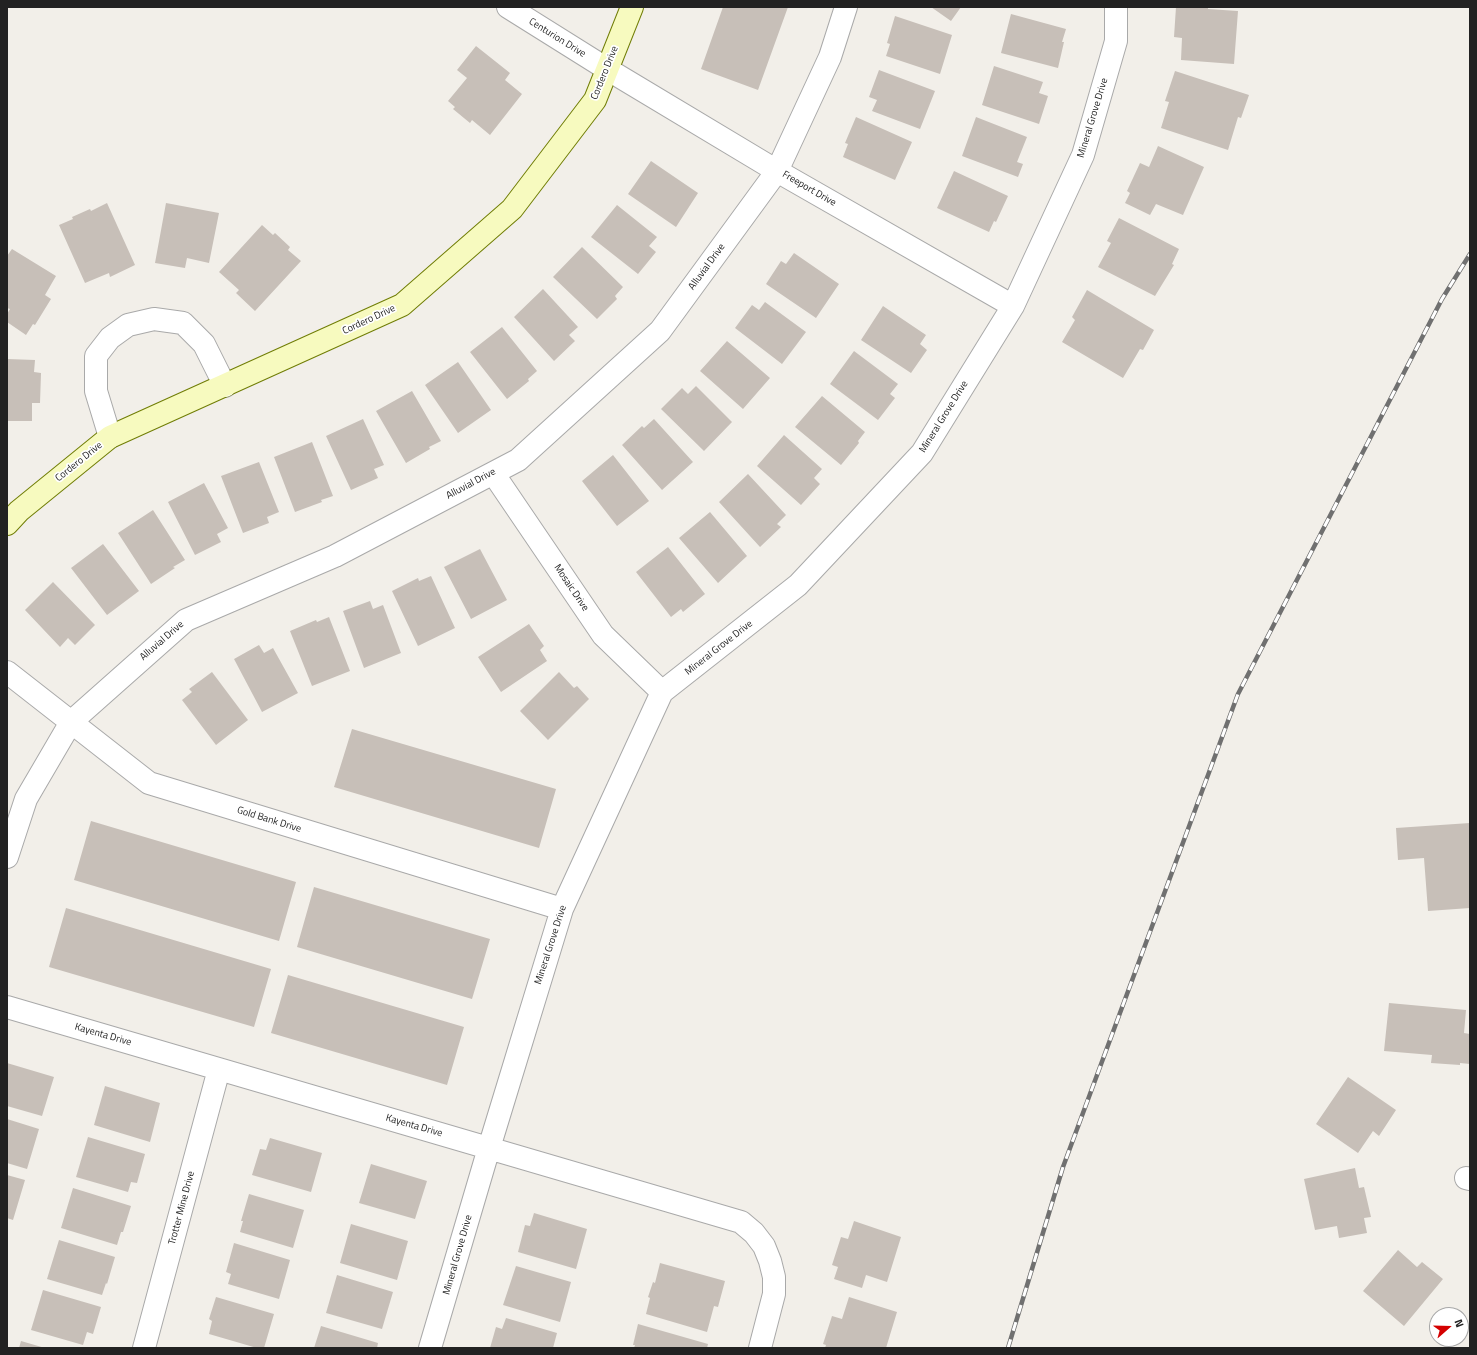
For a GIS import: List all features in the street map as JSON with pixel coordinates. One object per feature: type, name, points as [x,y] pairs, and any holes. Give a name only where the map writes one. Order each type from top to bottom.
[{"type":"street","name":"Centurion Drive","points":[[508,7],[607,70]]},
{"type":"street","name":"Cordero Drive","points":[[7,524],[19,511],[110,437],[402,305],[512,209],[595,100],[632,7]]},
{"type":"street","name":"Alluvial Drive","points":[[7,857],[26,799],[71,722],[186,620],[335,556],[518,460],[660,331],[777,171],[830,57],[846,7]]},
{"type":"street","name":"Mineral Grove Drive","points":[[430,1348],[562,909],[662,692],[798,585],[922,453],[1012,306],[1083,155],[1116,41],[1116,10]]},
{"type":"street","name":"Freeport Drive","points":[[607,70],[777,171],[1012,306]]},
{"type":"street","points":[[110,437],[96,391],[96,356],[110,338],[128,325],[154,319],[183,323],[204,344],[225,386]]},
{"type":"street","name":"Mosaic Drive","points":[[493,473],[603,635],[662,692]]},
{"type":"street","name":"Gold Bank Drive","points":[[7,672],[149,783],[562,909]]},
{"type":"street","name":"Kayenta Drive","points":[[7,1007],[742,1222],[754,1233],[764,1246],[774,1277],[774,1294],[760,1348]]},
{"type":"street","name":"Trotter Mine Drive","points":[[144,1348],[219,1069]]},
{"type":"building","points":[[723,7],[788,7],[758,90],[701,69]]},
{"type":"building","points":[[931,7],[961,7],[951,21]]},
{"type":"building","points":[[1176,7],[1208,7],[1208,9],[1238,11],[1234,64],[1181,60],[1182,38],[1174,37]]},
{"type":"building","points":[[1011,14],[1066,29],[1062,42],[1064,42],[1058,68],[1001,53]]},
{"type":"building","points":[[895,16],[952,35],[940,74],[886,56],[890,44],[887,43]]},
{"type":"building","points":[[476,46],[510,73],[505,80],[522,94],[490,135],[472,120],[470,123],[453,109],[455,107],[448,101],[467,78],[457,70]]},
{"type":"building","points":[[994,66],[1043,82],[1039,93],[1048,96],[1039,124],[982,105]]},
{"type":"building","points":[[879,70],[935,91],[920,129],[872,111],[877,100],[869,97]]},
{"type":"building","points":[[1175,71],[1249,95],[1241,118],[1238,117],[1228,150],[1161,128],[1169,102],[1165,101]]},
{"type":"building","points":[[856,117],[912,142],[895,180],[843,157],[848,144],[845,143]]},
{"type":"building","points":[[976,117],[1027,137],[1017,162],[1023,164],[1018,177],[962,156]]},
{"type":"building","points":[[1158,146],[1204,167],[1183,215],[1156,204],[1150,215],[1125,203],[1130,193],[1127,191],[1140,163],[1149,167]]},
{"type":"building","points":[[651,161],[698,193],[676,227],[628,194]]},
{"type":"building","points":[[954,171],[1008,196],[996,222],[994,221],[989,232],[937,208]]},
{"type":"building","points":[[107,203],[135,265],[110,277],[109,273],[85,283],[59,225],[73,219],[72,217],[90,209],[91,211]]},
{"type":"building","points":[[166,203],[219,213],[209,263],[187,258],[185,268],[155,263]]},
{"type":"building","points":[[617,205],[657,237],[649,246],[656,252],[638,274],[591,237]]},
{"type":"building","points":[[1119,218],[1179,249],[1172,264],[1174,265],[1155,296],[1098,267],[1111,243],[1107,241]]},
{"type":"building","points":[[262,225],[273,235],[275,233],[290,247],[288,250],[301,261],[255,311],[236,293],[239,290],[219,272]]},
{"type":"building","points":[[582,247],[623,287],[615,296],[617,299],[597,319],[553,277]]},
{"type":"building","points":[[12,249],[56,276],[45,295],[51,299],[35,325],[33,324],[26,335],[7,322],[7,314],[10,309],[7,308],[7,256]]},
{"type":"building","points":[[794,253],[839,284],[816,318],[766,284],[781,261],[786,264]]},
{"type":"building","points":[[543,289],[578,327],[569,335],[575,341],[554,361],[514,317]]},
{"type":"building","points":[[1087,290],[1154,330],[1143,350],[1140,349],[1123,378],[1062,342],[1075,320],[1072,317]]},
{"type":"building","points":[[765,302],[806,332],[782,364],[735,328],[752,305],[759,310]]},
{"type":"building","points":[[883,306],[926,335],[920,344],[927,350],[911,373],[861,340]]},
{"type":"building","points":[[502,327],[537,371],[528,379],[529,381],[507,399],[470,352]]},
{"type":"building","points":[[727,341],[770,378],[743,409],[700,371]]},
{"type":"building","points":[[854,351],[898,384],[890,394],[895,398],[878,420],[830,384]]},
{"type":"building","points":[[7,359],[35,360],[34,372],[41,373],[40,403],[32,403],[32,421],[7,421]]},
{"type":"building","points":[[458,362],[491,410],[458,433],[425,385]]},
{"type":"building","points":[[696,386],[732,422],[704,451],[661,409],[682,388],[688,394]]},
{"type":"building","points":[[412,391],[441,441],[429,447],[430,449],[406,463],[376,411]]},
{"type":"building","points":[[822,396],[865,432],[858,441],[859,443],[841,465],[795,427]]},
{"type":"building","points":[[363,419],[384,465],[374,469],[378,478],[351,490],[326,436]]},
{"type":"building","points":[[654,419],[693,462],[662,490],[622,445],[642,426],[644,428]]},
{"type":"building","points":[[784,435],[822,469],[814,478],[820,484],[801,505],[757,466]]},
{"type":"building","points":[[312,442],[333,496],[321,500],[322,502],[295,512],[274,457]]},
{"type":"building","points":[[613,455],[649,501],[617,526],[582,481]]},
{"type":"building","points":[[259,462],[279,512],[267,517],[269,523],[243,533],[221,476]]},
{"type":"building","points":[[748,474],[786,515],[777,524],[781,527],[760,547],[719,502]]},
{"type":"building","points":[[204,483],[228,528],[217,534],[221,542],[195,555],[168,502]]},
{"type":"building","points":[[153,510],[185,560],[173,567],[175,568],[151,584],[118,533]]},
{"type":"building","points":[[710,512],[747,556],[718,583],[679,538]]},
{"type":"building","points":[[103,544],[139,591],[107,615],[71,568]]},
{"type":"building","points":[[668,547],[705,594],[683,612],[681,609],[671,617],[636,572]]},
{"type":"building","points":[[480,549],[507,600],[471,619],[444,567]]},
{"type":"building","points":[[431,576],[455,628],[418,646],[392,591],[418,578],[419,581]]},
{"type":"building","points":[[53,582],[95,625],[75,645],[68,638],[60,647],[25,610]]},
{"type":"building","points":[[370,601],[373,609],[383,605],[401,653],[364,668],[343,611]]},
{"type":"building","points":[[329,617],[350,671],[312,686],[290,631],[316,620],[317,622]]},
{"type":"building","points":[[529,624],[544,646],[540,650],[547,661],[501,692],[478,657]]},
{"type":"building","points":[[259,645],[264,653],[273,648],[298,693],[262,712],[234,659]]},
{"type":"building","points":[[212,672],[248,720],[216,745],[182,700],[192,692],[189,689]]},
{"type":"building","points":[[559,672],[574,688],[577,686],[589,699],[548,740],[520,711]]},
{"type":"building","points":[[352,729],[556,789],[539,848],[334,787]]},
{"type":"building","points":[[91,821],[296,882],[279,941],[74,880]]},
{"type":"building","points":[[1470,823],[1470,908],[1428,911],[1424,858],[1398,860],[1396,828]]},
{"type":"building","points":[[314,887],[490,939],[472,999],[297,947]]},
{"type":"building","points":[[66,908],[271,969],[254,1027],[49,967]]},
{"type":"building","points":[[288,975],[464,1027],[447,1085],[271,1033]]},
{"type":"building","points":[[1389,1003],[1466,1010],[1464,1033],[1470,1034],[1470,1064],[1460,1063],[1460,1065],[1431,1063],[1432,1055],[1384,1051]]},
{"type":"building","points":[[7,1063],[54,1077],[42,1116],[7,1106]]},
{"type":"building","points":[[1348,1077],[1396,1110],[1379,1136],[1373,1131],[1358,1153],[1316,1124]]},
{"type":"building","points":[[105,1086],[160,1103],[150,1142],[94,1125]]},
{"type":"building","points":[[7,1119],[39,1129],[27,1169],[7,1163]]},
{"type":"building","points":[[88,1137],[145,1154],[137,1183],[131,1182],[128,1192],[76,1177]]},
{"type":"building","points":[[270,1138],[322,1153],[311,1192],[252,1175],[260,1149],[266,1150]]},
{"type":"building","points":[[371,1164],[427,1181],[415,1219],[359,1203]]},
{"type":"building","points":[[1355,1168],[1359,1188],[1364,1187],[1371,1217],[1364,1218],[1367,1233],[1339,1238],[1337,1226],[1315,1230],[1304,1179]]},
{"type":"building","points":[[7,1175],[25,1180],[13,1220],[7,1218]]},
{"type":"building","points":[[73,1188],[131,1206],[123,1232],[121,1232],[117,1245],[61,1228]]},
{"type":"building","points":[[249,1194],[304,1210],[293,1248],[240,1232],[243,1221],[241,1221]]},
{"type":"building","points":[[534,1213],[587,1229],[576,1269],[518,1252],[525,1225],[530,1226]]},
{"type":"building","points":[[854,1221],[901,1237],[887,1282],[866,1275],[862,1288],[834,1279],[838,1267],[832,1265],[841,1237],[848,1239]]},
{"type":"building","points":[[351,1224],[408,1241],[397,1280],[340,1263]]},
{"type":"building","points":[[59,1240],[115,1257],[102,1295],[47,1279]]},
{"type":"building","points":[[234,1243],[290,1260],[279,1299],[228,1284],[231,1274],[226,1272]]},
{"type":"building","points":[[1398,1250],[1417,1267],[1422,1262],[1443,1279],[1404,1326],[1363,1291]]},
{"type":"building","points":[[660,1263],[725,1281],[718,1307],[714,1306],[707,1332],[646,1314],[650,1298],[648,1297],[653,1282],[655,1283]]},
{"type":"building","points":[[516,1266],[571,1282],[560,1322],[503,1305]]},
{"type":"building","points":[[337,1275],[393,1292],[382,1329],[326,1313]]},
{"type":"building","points":[[43,1290],[101,1307],[93,1334],[87,1332],[83,1345],[31,1330]]},
{"type":"building","points":[[216,1297],[274,1314],[264,1348],[257,1348],[209,1334],[212,1321],[209,1319]]},
{"type":"building","points":[[849,1297],[897,1312],[886,1348],[825,1348],[826,1345],[823,1344],[832,1316],[842,1319]]},
{"type":"building","points":[[506,1318],[557,1333],[553,1348],[490,1348],[496,1327],[502,1329]]},
{"type":"building","points":[[638,1324],[708,1344],[707,1348],[634,1348],[635,1345],[633,1345]]},
{"type":"building","points":[[321,1326],[378,1343],[377,1348],[314,1348]]},
{"type":"building","points":[[21,1341],[45,1348],[19,1348]]},
{"type":"railway","points":[[1008,1348],[1063,1167],[1238,694],[1442,299],[1470,254]]}]
